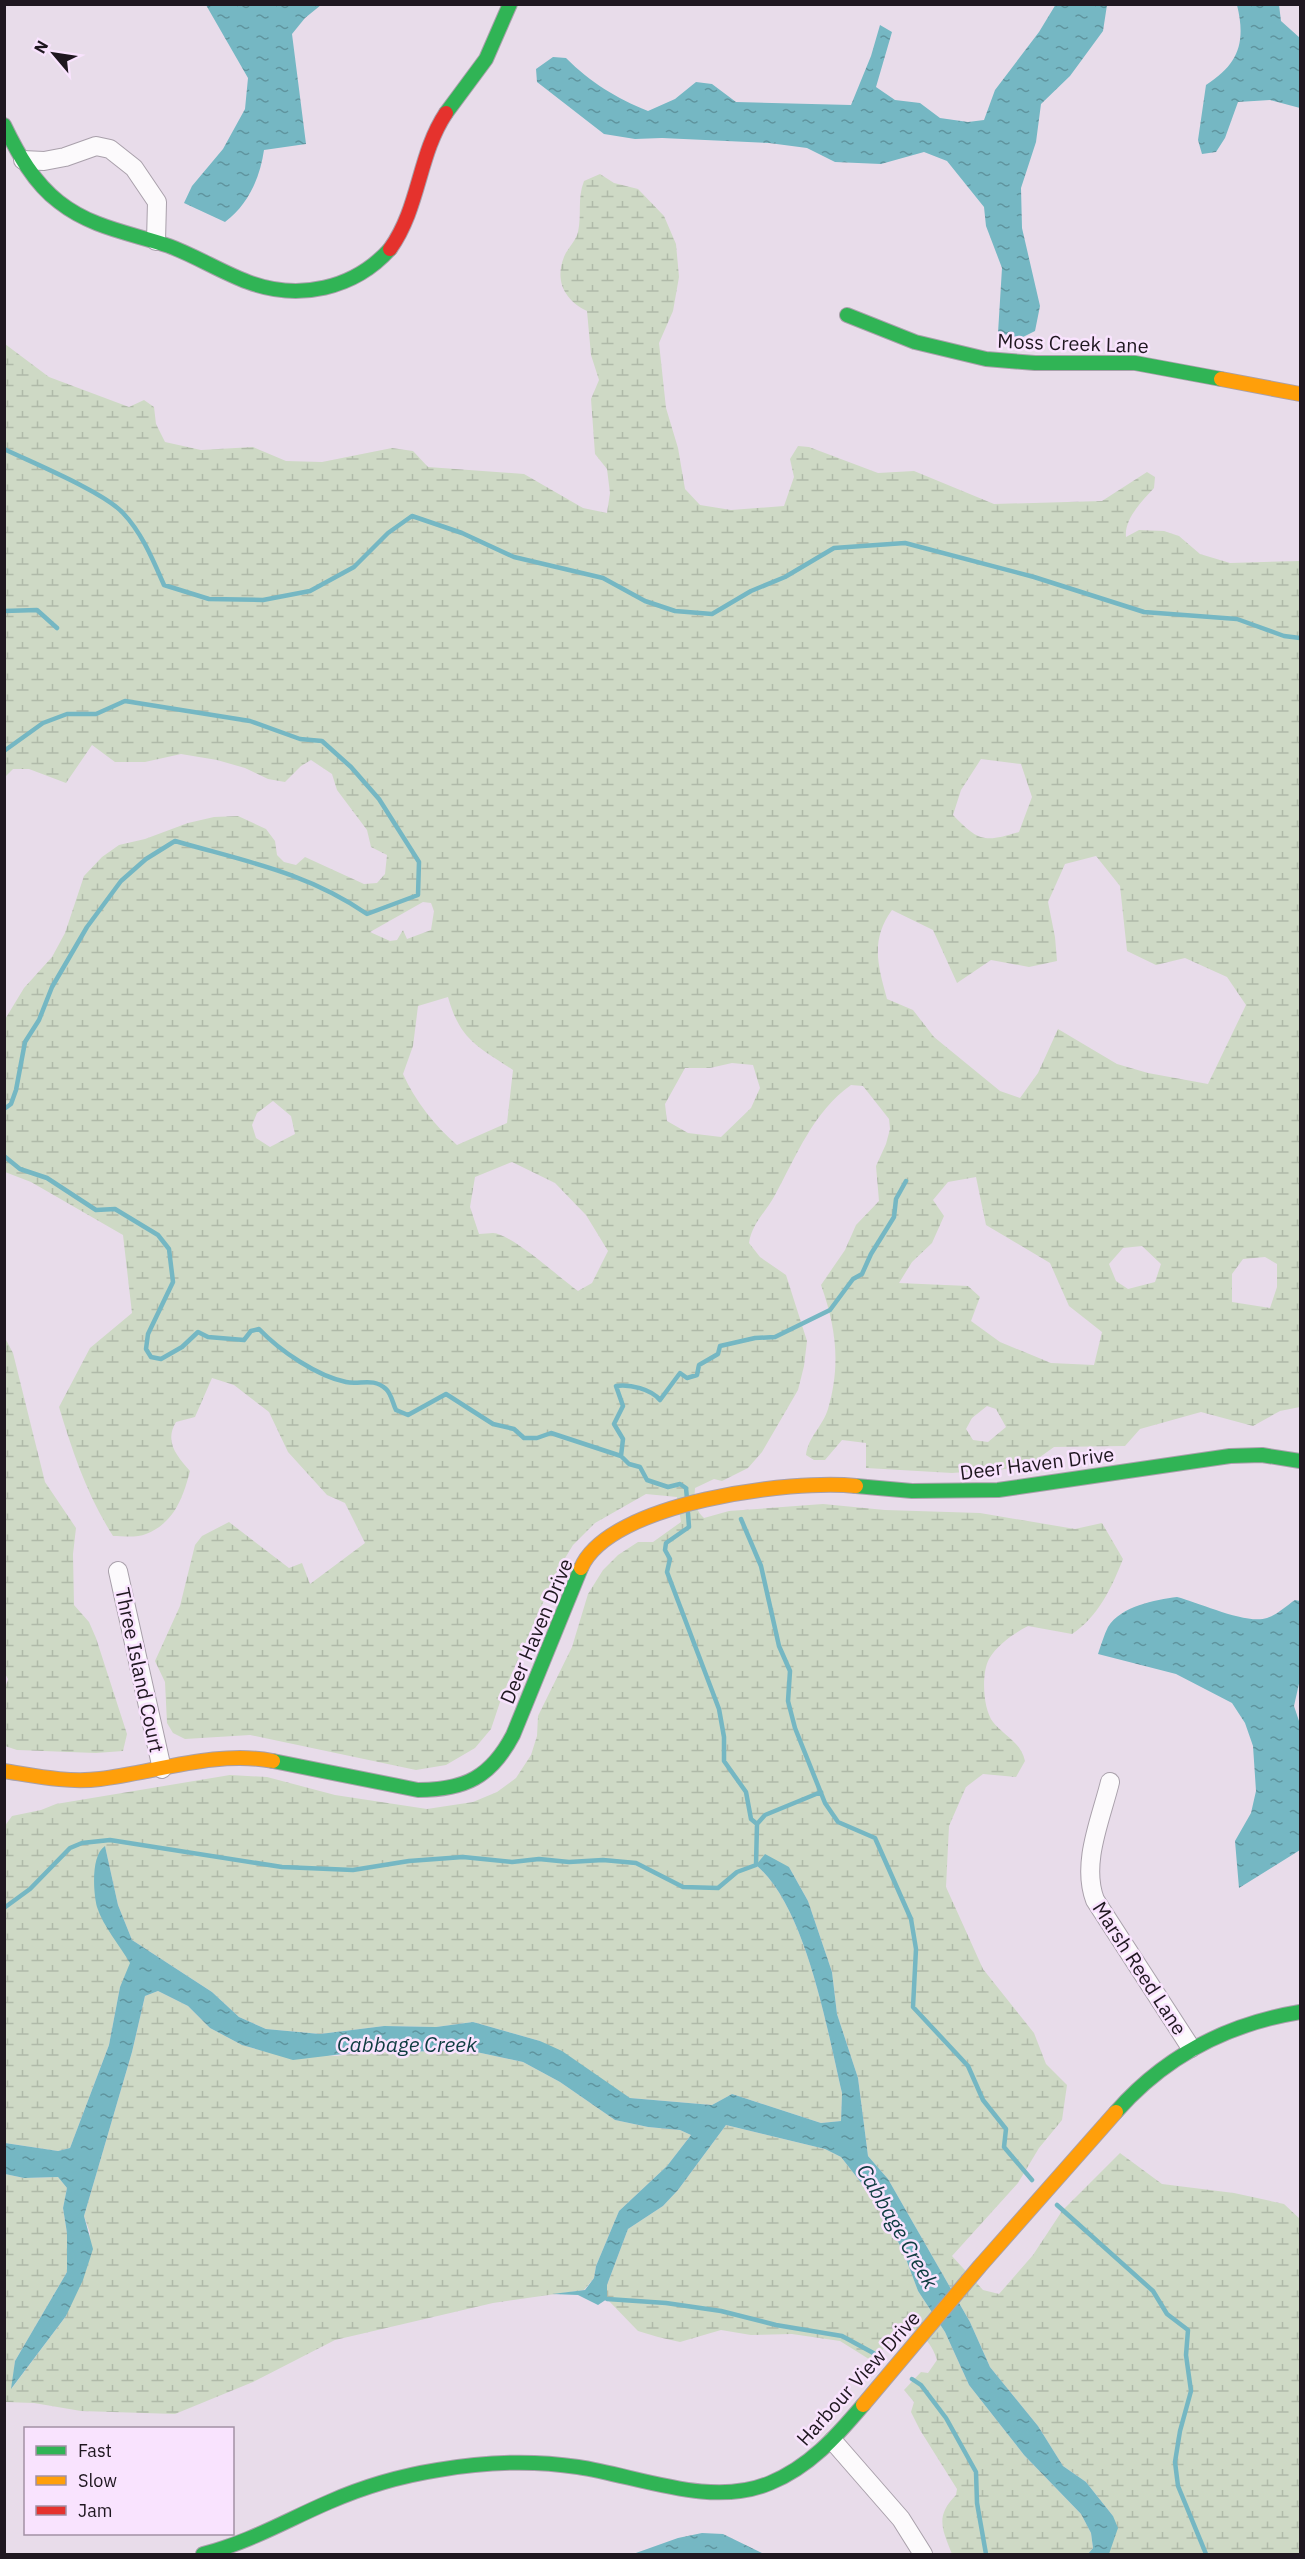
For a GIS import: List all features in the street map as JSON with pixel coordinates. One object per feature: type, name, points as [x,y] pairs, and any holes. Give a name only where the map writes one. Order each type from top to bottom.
[{"type":"street","points":[[7,136],[43,188],[67,211],[111,230],[156,241],[184,252],[250,283],[268,288],[313,290],[358,278],[389,251],[403,231],[434,133],[490,52],[510,4]]},
{"type":"street","points":[[23,160],[44,161],[65,157],[96,146],[110,149],[134,168],[157,202],[156,241]]},
{"type":"street","name":"Moss Creek Lane","points":[[847,315],[914,342],[992,360],[1034,363],[1134,363],[1178,369],[1255,388],[1300,394]]},
{"type":"street","name":"Deer Haven Drive","points":[[4,1771],[62,1780],[98,1779],[231,1758],[263,1760],[429,1791],[453,1788],[475,1779],[494,1765],[508,1746],[567,1599],[589,1557],[620,1529],[636,1521],[750,1490],[795,1484],[840,1484],[912,1491],[998,1490],[1230,1456],[1262,1455],[1300,1461]]},
{"type":"street","name":"Three Island Court","points":[[118,1571],[162,1769]]},
{"type":"street","name":"Marsh Reed Lane","points":[[1110,1782],[1092,1857],[1091,1889],[1095,1900],[1191,2048]]},
{"type":"street","name":"Harbour View Drive","points":[[203,2554],[228,2552],[367,2488],[450,2469],[491,2464],[578,2466],[628,2475],[688,2491],[734,2494],[761,2488],[788,2476],[813,2460],[833,2441],[980,2266],[1135,2090],[1156,2072],[1191,2048],[1249,2023],[1300,2012]]},
{"type":"street","points":[[833,2441],[901,2519],[923,2554]]},
{"type":"green space","points":[[600,174],[614,183],[638,189],[664,216],[676,244],[679,277],[673,311],[659,343],[666,408],[678,448],[685,489],[700,505],[731,510],[784,506],[794,477],[790,459],[798,446],[809,447],[878,473],[914,471],[994,504],[1102,501],[1147,472],[1155,477],[1154,488],[1139,504],[1131,517],[1126,537],[1139,530],[1164,531],[1179,536],[1200,554],[1230,563],[1300,561],[1300,1407],[1280,1411],[1253,1426],[1201,1412],[1140,1429],[1125,1446],[1054,1447],[1033,1462],[1006,1469],[952,1473],[866,1468],[866,1443],[842,1440],[825,1460],[814,1460],[806,1455],[828,1409],[834,1377],[833,1331],[821,1285],[845,1250],[856,1225],[879,1201],[876,1166],[890,1129],[889,1119],[863,1086],[851,1085],[826,1108],[816,1121],[775,1195],[756,1224],[749,1243],[760,1257],[786,1275],[807,1341],[798,1390],[762,1452],[748,1468],[722,1481],[714,1479],[695,1488],[695,1497],[697,1508],[704,1518],[729,1511],[823,1504],[885,1510],[980,1513],[1075,1529],[1102,1523],[1123,1559],[1097,1610],[1072,1634],[1028,1626],[1001,1644],[986,1665],[984,1691],[987,1709],[997,1727],[1020,1749],[1025,1761],[1016,1777],[983,1774],[966,1787],[949,1826],[946,1887],[983,1969],[1034,2033],[1046,2064],[1067,2085],[1062,2120],[1039,2148],[1018,2183],[952,2256],[983,2290],[999,2294],[1033,2255],[1062,2211],[1120,2153],[1162,2184],[1234,2193],[1284,2204],[1300,2219],[1300,2554],[1109,2554],[1113,2516],[1086,2482],[1063,2466],[1038,2426],[990,2367],[970,2322],[888,2179],[868,2156],[858,2078],[837,2014],[832,1972],[808,1901],[789,1867],[756,1865],[773,1884],[788,1909],[812,1971],[842,2093],[841,2121],[821,2123],[732,2094],[712,2105],[630,2098],[540,2041],[473,2022],[436,2027],[384,2026],[320,2034],[266,2029],[239,2017],[212,1992],[132,1940],[118,1905],[105,1846],[114,1937],[131,1963],[120,1987],[109,2045],[70,2148],[58,2151],[5,2143],[4,1827],[12,1816],[41,1810],[56,1804],[230,1775],[267,1777],[335,1795],[427,1809],[473,1802],[497,1792],[516,1778],[531,1755],[537,1736],[538,1716],[572,1647],[588,1594],[603,1570],[618,1555],[638,1542],[653,1542],[681,1522],[677,1497],[646,1494],[595,1523],[573,1545],[556,1573],[502,1696],[491,1729],[475,1748],[446,1765],[416,1770],[250,1735],[185,1739],[173,1733],[167,1723],[165,1682],[155,1661],[180,1606],[195,1545],[202,1536],[229,1522],[289,1568],[302,1563],[310,1584],[365,1543],[345,1503],[327,1495],[288,1452],[269,1412],[234,1385],[212,1378],[195,1417],[176,1422],[171,1436],[174,1448],[190,1471],[176,1508],[164,1523],[146,1534],[113,1536],[82,1473],[59,1407],[90,1348],[132,1313],[123,1235],[31,1182],[5,1172],[4,1021],[24,988],[52,957],[65,933],[84,876],[102,857],[119,845],[145,839],[188,823],[214,817],[238,816],[266,829],[275,841],[277,855],[284,862],[296,865],[305,857],[364,884],[377,883],[385,874],[387,855],[371,847],[367,830],[337,790],[332,774],[311,760],[301,766],[285,782],[268,779],[245,768],[217,760],[181,754],[145,762],[115,762],[92,745],[66,783],[29,769],[13,769],[5,777],[5,344],[49,377],[129,407],[144,400],[154,407],[156,424],[165,442],[201,450],[253,447],[286,461],[322,462],[392,448],[413,451],[428,467],[524,474],[583,508],[607,513],[610,493],[607,469],[595,454],[591,399],[599,380],[591,355],[587,311],[568,296],[560,275],[564,257],[578,232],[584,181]],"holes":[[[981,759],[1021,764],[1032,797],[1019,832],[989,838],[976,835],[953,815],[961,790]],[[1096,856],[1120,886],[1127,951],[1156,965],[1185,958],[1227,977],[1246,1005],[1208,1084],[1148,1073],[1117,1064],[1058,1029],[1038,1073],[1020,1098],[1000,1091],[934,1037],[913,1010],[887,999],[879,964],[878,943],[885,921],[892,910],[933,930],[957,983],[991,960],[1029,967],[1057,961],[1048,902],[1065,864]],[[423,902],[431,903],[434,911],[431,930],[407,939],[403,930],[397,940],[390,941],[370,932]],[[448,997],[464,1033],[480,1048],[513,1070],[507,1123],[457,1145],[426,1112],[413,1094],[403,1074],[413,1046],[418,1006]],[[732,1063],[753,1065],[760,1088],[751,1108],[721,1137],[688,1133],[667,1121],[665,1104],[685,1068],[710,1068]],[[273,1101],[291,1116],[295,1134],[270,1147],[256,1138],[252,1125],[257,1113]],[[512,1162],[555,1183],[586,1215],[608,1251],[592,1283],[578,1291],[512,1241],[493,1233],[479,1234],[470,1207],[475,1177]],[[976,1177],[986,1225],[1050,1263],[1069,1306],[1102,1332],[1094,1365],[1051,1363],[1000,1342],[971,1321],[980,1297],[968,1286],[899,1283],[912,1262],[932,1243],[944,1216],[933,1200],[948,1182]],[[1142,1246],[1161,1264],[1155,1282],[1128,1289],[1116,1281],[1109,1264],[1123,1248]],[[1265,1257],[1277,1264],[1277,1287],[1270,1308],[1232,1302],[1232,1274],[1243,1259]],[[987,1406],[996,1409],[1006,1427],[988,1442],[973,1440],[966,1429],[972,1418]]]},
{"type":"green space","points":[[5,1338],[13,1353],[45,1482],[76,1528],[73,1554],[74,1605],[89,1622],[96,1638],[127,1734],[123,1751],[96,1753],[17,1750],[5,1746],[5,1688],[8,1679],[4,1672]]},
{"type":"green space","points":[[158,1991],[188,2006],[210,2028],[242,2045],[267,2052],[337,2056],[376,2050],[403,2052],[467,2050],[523,2062],[560,2082],[615,2120],[648,2127],[680,2130],[691,2135],[667,2166],[619,2211],[596,2266],[594,2278],[584,2290],[493,2303],[335,2340],[253,2382],[175,2414],[81,2411],[34,2403],[5,2402],[5,2174],[24,2178],[58,2177],[67,2188],[63,2208],[67,2233],[67,2272],[15,2361],[12,2388],[66,2316],[90,2233],[84,2216],[132,2052],[145,1996]]},
{"type":"green space","points":[[726,2125],[825,2149],[841,2157],[877,2203],[903,2251],[918,2291],[945,2332],[969,2385],[1024,2455],[1081,2514],[1091,2533],[1093,2548],[1088,2554],[952,2554],[942,2523],[945,2510],[956,2495],[957,2489],[920,2430],[911,2412],[914,2402],[904,2390],[921,2372],[928,2373],[937,2360],[928,2341],[912,2328],[899,2323],[894,2327],[890,2342],[872,2361],[840,2341],[792,2334],[751,2335],[721,2330],[680,2342],[658,2337],[638,2331],[607,2299],[607,2285],[628,2229],[663,2206],[678,2190]]},
{"type":"water","points":[[1056,4],[1107,5],[1103,31],[1070,76],[1041,104],[1036,142],[1021,188],[1022,228],[1040,306],[1035,331],[1021,338],[998,333],[1002,268],[986,226],[984,207],[947,161],[924,152],[881,164],[835,162],[807,148],[769,143],[662,138],[635,139],[604,134],[537,82],[536,69],[553,57],[566,58],[604,89],[648,111],[675,99],[696,82],[712,84],[736,102],[851,105],[871,56],[880,25],[892,32],[876,87],[895,100],[920,103],[940,118],[968,122],[984,120],[995,90],[1039,32]]},
{"type":"water","points":[[206,5],[321,5],[305,18],[292,34],[306,144],[264,150],[252,190],[240,208],[225,222],[184,203],[192,186],[223,149],[245,109],[248,78]]},
{"type":"water","points":[[1237,5],[1279,5],[1281,21],[1300,38],[1300,108],[1270,100],[1238,102],[1225,138],[1216,152],[1202,154],[1198,140],[1206,85],[1226,69],[1237,51],[1241,30]]},
{"type":"water","points":[[1177,1597],[1248,1619],[1267,1618],[1295,1600],[1300,1601],[1300,1679],[1294,1706],[1300,1724],[1300,1850],[1239,1888],[1235,1841],[1251,1813],[1256,1791],[1253,1746],[1245,1723],[1232,1703],[1176,1674],[1098,1654],[1108,1627],[1121,1614],[1139,1605]]},
{"type":"water","name":"Cabbage Creek","points":[[105,1846],[118,1905],[132,1940],[212,1992],[239,2017],[266,2029],[320,2034],[384,2026],[436,2027],[473,2022],[540,2041],[562,2051],[630,2098],[712,2105],[732,2094],[821,2123],[841,2121],[842,2093],[812,1971],[788,1909],[773,1884],[756,1865],[765,1854],[789,1867],[808,1901],[832,1972],[837,2014],[858,2078],[868,2156],[888,2179],[970,2322],[990,2367],[1038,2426],[1063,2466],[1086,2482],[1113,2516],[1118,2528],[1109,2554],[1088,2554],[1093,2548],[1091,2533],[1081,2514],[1024,2455],[969,2385],[945,2332],[918,2291],[903,2251],[877,2203],[841,2157],[825,2149],[726,2125],[678,2190],[663,2206],[628,2229],[607,2285],[607,2299],[598,2305],[578,2295],[552,2294],[585,2290],[594,2278],[596,2266],[619,2211],[667,2166],[691,2135],[680,2130],[648,2127],[615,2120],[560,2082],[523,2062],[467,2050],[403,2052],[376,2050],[293,2060],[242,2045],[210,2028],[188,2006],[158,1991],[145,1996],[132,2052],[84,2216],[93,2249],[83,2280],[66,2316],[11,2389],[15,2361],[67,2272],[67,2233],[63,2208],[67,2188],[58,2177],[24,2178],[5,2174],[5,2143],[58,2151],[70,2148],[109,2045],[120,1987],[130,1963],[107,1929],[97,1907],[94,1883],[95,1865],[100,1851]]},
{"type":"water","points":[[702,2533],[723,2534],[764,2554],[633,2554],[678,2538]]},
{"type":"waterway","points":[[4,449],[85,487],[114,505],[130,521],[141,538],[164,585],[209,599],[263,600],[310,591],[354,567],[388,533],[412,516],[462,533],[514,557],[603,578],[645,601],[675,611],[712,614],[751,591],[785,577],[834,548],[905,543],[1034,577],[1144,612],[1237,619],[1284,636],[1300,638]]},
{"type":"waterway","points":[[4,611],[37,610],[57,628]]},
{"type":"waterway","points":[[4,751],[43,723],[67,714],[96,714],[125,701],[250,721],[300,739],[322,741],[351,767],[379,799],[419,862],[418,895],[367,914],[298,878],[175,841],[146,859],[121,881],[87,927],[52,987],[39,1020],[25,1042],[16,1090],[11,1104],[4,1109]]},
{"type":"waterway","points":[[4,1156],[20,1169],[47,1178],[96,1210],[115,1209],[158,1235],[169,1249],[173,1282],[148,1334],[146,1349],[151,1357],[161,1359],[182,1347],[198,1332],[208,1337],[244,1340],[251,1331],[259,1329],[288,1354],[323,1374],[351,1383],[371,1382],[381,1385],[389,1393],[396,1410],[408,1415],[446,1394],[493,1424],[514,1429],[524,1438],[537,1438],[551,1433],[621,1456],[629,1464],[640,1467],[647,1480],[668,1487],[680,1484],[686,1488],[687,1499]]},
{"type":"waterway","points":[[621,1456],[623,1439],[614,1424],[623,1406],[616,1386],[640,1388],[660,1400],[680,1373],[687,1378],[697,1375],[699,1365],[718,1354],[720,1346],[755,1338],[775,1337],[830,1310],[853,1279],[862,1274],[871,1254],[894,1217],[896,1199],[906,1181]]},
{"type":"waterway","points":[[688,1513],[689,1527],[666,1543],[665,1550],[670,1559],[667,1572],[719,1709],[724,1737],[724,1761],[746,1792],[751,1819],[757,1824]]},
{"type":"waterway","points":[[741,1519],[761,1566],[779,1646],[790,1671],[788,1701],[795,1728],[825,1803],[838,1822],[875,1838],[911,1919],[916,1949],[913,2007],[968,2066],[983,2100],[1006,2129],[1004,2147],[1032,2180]]},
{"type":"waterway","points":[[4,1908],[30,1889],[70,1848],[82,1843],[110,1840],[282,1867],[353,1870],[409,1861],[463,1857],[512,1862],[539,1859],[569,1862],[603,1860],[636,1863],[683,1887],[718,1888],[737,1872],[756,1865],[757,1824],[765,1815],[821,1792]]},
{"type":"waterway","points":[[1057,2205],[1153,2291],[1167,2314],[1188,2330],[1186,2355],[1191,2391],[1180,2431],[1175,2462],[1178,2486],[1206,2554]]},
{"type":"waterway","points":[[607,2299],[666,2303],[721,2311],[776,2325],[842,2336],[877,2355]]},
{"type":"waterway","points":[[912,2379],[921,2385],[946,2418],[976,2472],[977,2503],[986,2554]]},
{"type":"traffic: fast","points":[[446,113],[486,59],[510,4]]},
{"type":"traffic: fast","points":[[4,125],[34,177],[50,194],[72,211],[98,224],[179,250],[248,282],[267,288],[287,290],[325,288],[360,274],[390,249]]},
{"type":"traffic: fast","points":[[847,315],[915,342],[986,359],[1035,363],[1135,363],[1221,379]]},
{"type":"traffic: fast","points":[[856,1486],[912,1491],[998,1490],[1230,1456],[1262,1455],[1300,1461]]},
{"type":"traffic: fast","points":[[273,1761],[418,1790],[450,1787],[475,1778],[495,1761],[513,1735],[581,1568]]},
{"type":"traffic: fast","points":[[1116,2112],[1155,2074],[1199,2046],[1248,2025],[1300,2012]]},
{"type":"traffic: fast","points":[[203,2554],[252,2537],[368,2487],[424,2472],[455,2467],[508,2463],[561,2465],[601,2471],[674,2488],[724,2492],[747,2490],[770,2483],[797,2469],[832,2440],[863,2405]]},
{"type":"traffic: slow","points":[[1221,379],[1300,394]]},
{"type":"traffic: slow","points":[[581,1568],[598,1545],[627,1526],[664,1511],[749,1491],[827,1485],[856,1486]]},
{"type":"traffic: slow","points":[[4,1771],[52,1778],[88,1780],[208,1760],[252,1758],[273,1761]]},
{"type":"traffic: slow","points":[[863,2405],[980,2266],[1116,2112]]},
{"type":"traffic: jam","points":[[390,249],[400,233],[414,199],[430,146],[446,113]]}]
